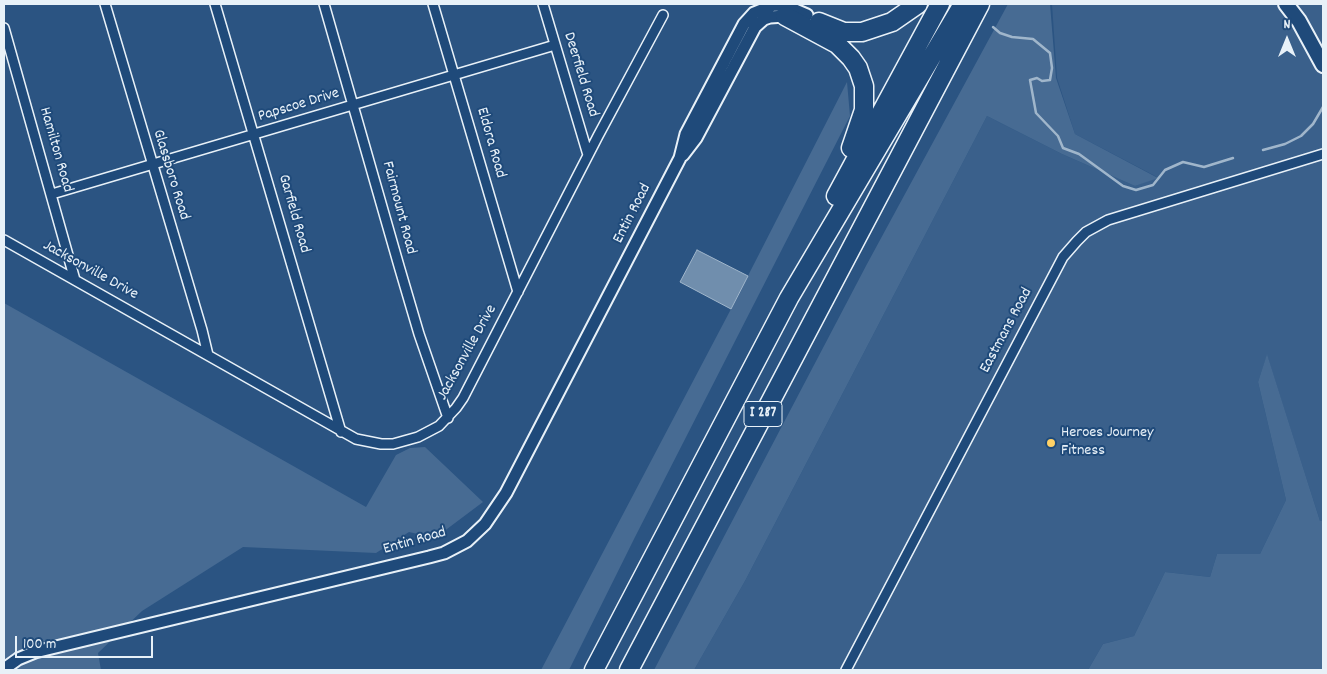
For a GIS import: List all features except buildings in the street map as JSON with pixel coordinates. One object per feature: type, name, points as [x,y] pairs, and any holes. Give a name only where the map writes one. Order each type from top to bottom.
[{"type":"highway","points":[[802,10],[838,31],[853,33],[892,22],[918,4]]},
{"type":"highway","name":"I 287","points":[[594,670],[789,298],[801,260],[940,4]]},
{"type":"highway","points":[[789,298],[976,5]]},
{"type":"highway","name":"I 287","points":[[629,670],[976,5]]},
{"type":"highway","points":[[778,8],[843,48],[858,68],[864,86],[864,110],[852,145],[839,172],[836,196]]},
{"type":"main road","points":[[1286,4],[1299,21],[1323,65]]},
{"type":"main road","points":[[1296,4],[1299,21]]},
{"type":"street","name":"Glassboro Road","points":[[104,4],[208,355]]},
{"type":"street","name":"Garfield Road","points":[[215,4],[341,432]]},
{"type":"street","name":"Fairmount Road","points":[[324,4],[419,334],[448,418]]},
{"type":"street","name":"Eldora Road","points":[[433,4],[518,292]]},
{"type":"street","name":"Deerfield Road","points":[[543,4],[588,155]]},
{"type":"street","name":"Entin Road","points":[[4,668],[18,659],[50,648],[428,558],[451,550],[466,541],[485,524],[506,493],[680,158],[696,138],[755,27],[764,19],[770,17],[778,8],[786,6],[802,10]]},
{"type":"street","name":"Jacksonville Drive","points":[[4,240],[341,432],[368,443],[393,444],[418,437],[439,426],[448,418],[463,398],[588,155],[663,16]]},
{"type":"street","name":"Hamilton Road","points":[[4,28],[75,280]]},
{"type":"street","name":"Papscoe Drive","points":[[52,194],[555,46]]},
{"type":"street","name":"Eastmans Road","points":[[846,670],[1063,257],[1077,241],[1086,232],[1108,220],[1323,154]]},
{"type":"shaded area","points":[[1008,4],[1050,4],[1056,78],[1075,134],[1158,178],[1135,186],[1062,154],[987,116],[745,581],[694,670],[654,670],[867,264]]},
{"type":"shaded area","points":[[1052,4],[1323,4],[1323,521],[1320,521],[1267,355],[1258,382],[1286,500],[1260,554],[1217,554],[1210,577],[1165,572],[1134,636],[1103,644],[1088,670],[694,670],[745,581],[987,116],[1062,154],[1135,186],[1157,177],[1075,134],[1057,78]]},
{"type":"shaded area","points":[[847,82],[850,116],[569,670],[541,670],[731,309]]},
{"type":"shaded area","points":[[697,250],[748,276],[731,309],[680,282]]},
{"type":"shaded area","points":[[4,303],[366,507],[396,455],[410,448],[425,447],[483,502],[435,538],[409,532],[376,553],[243,547],[142,611],[98,653],[101,670],[4,670]]},
{"type":"shaded area","points":[[1267,354],[1320,521],[1323,521],[1323,670],[1088,670],[1103,644],[1134,636],[1165,572],[1210,577],[1217,554],[1260,554],[1286,500],[1258,382]]},
{"type":"waterway","points":[[993,27],[1000,33],[1012,37],[1033,39],[1050,53],[1052,68],[1050,80],[1042,81],[1037,78],[1030,80],[1036,113],[1058,136],[1063,148],[1079,154],[1123,186],[1136,190],[1153,185],[1165,170],[1183,162],[1204,167],[1233,158]]},
{"type":"waterway","points":[[1263,150],[1285,144],[1301,136],[1313,124],[1323,107]]},
{"type":"place","name":"Heroes Journey Fitness","points":[[1051,443]]}]
